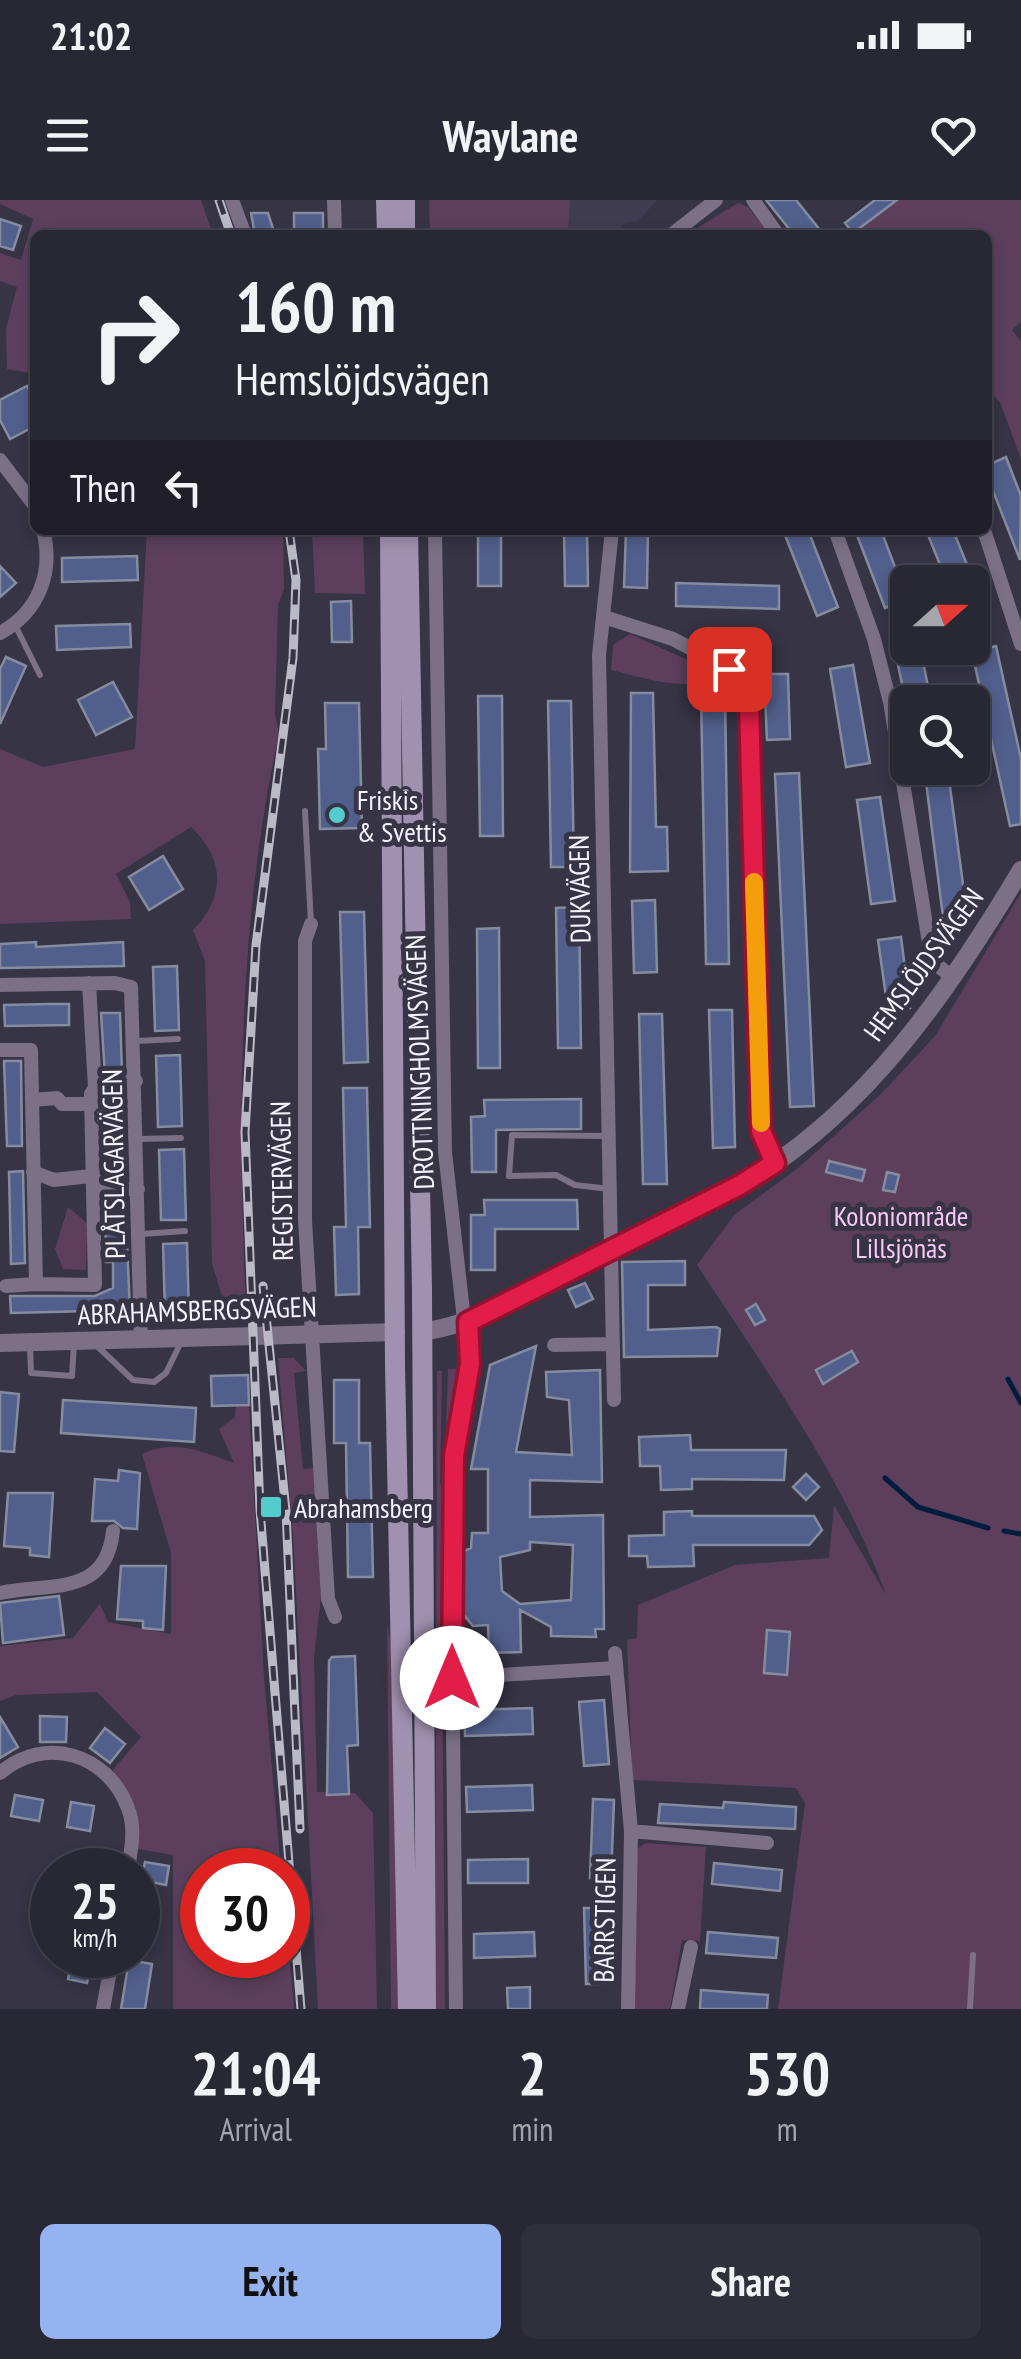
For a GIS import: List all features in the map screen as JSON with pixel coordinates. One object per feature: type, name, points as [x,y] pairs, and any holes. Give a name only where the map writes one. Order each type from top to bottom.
[{"type":"main road","points":[[386,200],[387,230]]},
{"type":"main road","points":[[404,200],[405,230]]},
{"type":"main road","name":"DROTTNINGHOLMSVÄGEN","points":[[390,535],[396,1332],[408,2009]]},
{"type":"main road","name":"DROTTNINGHOLMSVÄGEN","points":[[408,535],[422,1332],[426,2009]]},
{"type":"main road","points":[[396,1332],[422,1332]]},
{"type":"street","points":[[232,200],[243,230]]},
{"type":"street","points":[[334,200],[335,230]]},
{"type":"street","points":[[675,230],[716,200]]},
{"type":"street","points":[[752,200],[774,230]]},
{"type":"street","points":[[0,460],[30,499]]},
{"type":"street","points":[[0,633],[15,625],[42,590],[49,563],[44,535]]},
{"type":"street","name":"DROTTNINGHOLMSVÄGEN","points":[[435,535],[445,1152],[470,1364],[454,1456],[456,2009]]},
{"type":"street","name":"DUKVÄGEN","points":[[612,535],[599,656],[613,1248]]},
{"type":"street","points":[[836,535],[874,639],[890,712]]},
{"type":"street","points":[[986,535],[1021,644]]},
{"type":"street","points":[[604,617],[673,640],[729,669],[749,705],[761,1131],[775,1163]]},
{"type":"street","points":[[905,785],[930,949],[937,965],[952,977]]},
{"type":"street","name":"HEMSLÖJDSVÄGEN","points":[[422,1332],[468,1322],[740,1185],[812,1135],[891,1058],[952,977],[1021,870]]},
{"type":"street","name":"REGISTERVÄGEN","points":[[311,924],[305,941],[305,1220],[328,1600],[336,1616]]},
{"type":"street","points":[[0,986],[89,984],[95,1088],[90,1104],[95,1285],[6,1286]]},
{"type":"street","name":"PLÅTSLAGARVÄGEN","points":[[89,984],[131,987],[141,1341]]},
{"type":"street","points":[[0,1050],[31,1050],[36,1284]]},
{"type":"street","points":[[95,1088],[136,1081]]},
{"type":"street","points":[[32,1100],[57,1098],[62,1104],[90,1104]]},
{"type":"street","points":[[33,1172],[54,1180],[91,1176],[105,1189],[138,1189]]},
{"type":"street","points":[[613,1248],[614,1400]]},
{"type":"street","name":"ABRAHAMSBERGSVÄGEN","points":[[0,1343],[396,1332]]},
{"type":"street","points":[[554,1345],[614,1344]]},
{"type":"street","points":[[0,1593],[86,1580],[111,1552],[113,1531]]},
{"type":"street","name":"BARRSTIGEN","points":[[452,1678],[615,1660],[631,1831],[628,2009]]},
{"type":"street","points":[[0,1773],[20,1758],[54,1752],[69,1752],[102,1769],[129,1810],[134,1836],[132,1848]]},
{"type":"street","name":"BARRSTIGEN","points":[[631,1831],[768,1843]]},
{"type":"street","points":[[678,2009],[692,1947]]},
{"type":"street","points":[[103,2009],[108,1978]]},
{"type":"lane","points":[[15,625],[40,675]]},
{"type":"lane","points":[[305,811],[311,924]]},
{"type":"lane","points":[[135,1041],[178,1039]]},
{"type":"lane","points":[[610,1136],[512,1135],[509,1176],[556,1175],[574,1185],[611,1190]]},
{"type":"lane","points":[[137,1140],[181,1138]]},
{"type":"lane","points":[[139,1234],[185,1231]]},
{"type":"lane","points":[[30,1341],[31,1374],[72,1376],[84,1341],[133,1380],[154,1382],[166,1373],[182,1339]]},
{"type":"lane","points":[[970,2009],[973,1954]]},
{"type":"shaded area","points":[[570,200],[657,200],[638,221],[625,223],[617,230],[568,230]]},
{"type":"green space","points":[[0,200],[201,200],[211,230],[30,230],[30,373],[7,369],[6,329],[17,287],[0,281],[0,253],[21,260],[33,219],[0,204]]},
{"type":"green space","points":[[429,200],[570,200],[568,230],[430,230]]},
{"type":"green space","points":[[897,200],[1021,200],[1021,322],[1012,330],[1021,341],[1021,459],[1000,402],[992,394],[992,230],[858,230]]},
{"type":"green space","points":[[738,203],[748,207],[766,230],[698,230]]},
{"type":"green space","points":[[147,535],[283,535],[284,589],[278,605],[275,714],[279,734],[255,878],[244,1023],[242,1169],[246,1314],[228,1317],[212,1263],[205,961],[193,930],[211,904],[217,878],[202,839],[191,827],[116,874],[130,902],[131,919],[0,924],[0,749],[43,767],[135,749]]},
{"type":"green space","points":[[312,535],[363,535],[365,594],[315,593]]},
{"type":"green space","points":[[630,634],[721,675],[681,684],[611,670],[613,645]]},
{"type":"green space","name":"Koloniområde Lillsjönäs","points":[[1021,893],[1021,2009],[778,2009],[805,1803],[796,1788],[632,1780],[627,1640],[637,1638],[638,1605],[735,1565],[829,1558],[834,1505],[886,1595],[825,1466],[697,1265],[734,1215],[798,1168],[881,1094],[935,1036]]},
{"type":"green space","points":[[68,1207],[87,1223],[86,1270],[63,1269],[55,1249]]},
{"type":"green space","points":[[278,1358],[294,1358],[306,1371],[294,1373],[303,1469],[313,1468],[321,1597],[314,1657],[317,1792],[355,1793],[373,1813],[377,2009],[318,2009],[293,1536]]},
{"type":"green space","points":[[448,1369],[465,1369],[447,1438],[446,1434]]},
{"type":"green space","points":[[437,1371],[442,1371],[440,1484],[446,1489],[441,1526],[445,2009],[435,2009]]},
{"type":"green space","points":[[236,1405],[249,1405],[264,1678],[279,1848],[180,1848],[180,1978],[291,1978],[294,2009],[173,2009],[173,1855],[160,1853],[160,1848],[138,1848],[136,1808],[113,1770],[141,1737],[97,1692],[16,1695],[0,1701],[0,1646],[73,1638],[100,1604],[108,1622],[171,1634],[171,1553],[142,1454],[178,1447],[234,1463],[219,1429],[235,1417]]},
{"type":"green space","points":[[387,1624],[394,1660],[399,2009],[391,2009]]},
{"type":"green space","points":[[646,1843],[706,1847],[700,1941],[682,1940],[670,2009],[631,2009],[635,1850]]},
{"type":"building","points":[[766,200],[796,200],[820,230],[790,230]]},
{"type":"building","points":[[875,200],[897,200],[857,230],[851,230],[845,223]]},
{"type":"building","points":[[251,213],[268,213],[273,230],[254,230]]},
{"type":"building","points":[[294,213],[323,213],[323,230],[294,230]]},
{"type":"building","points":[[0,219],[21,226],[13,250],[0,246]]},
{"type":"building","points":[[27,386],[30,429],[10,439],[0,420],[0,400]]},
{"type":"building","points":[[1006,457],[1021,496],[1020,560],[992,488],[992,463]]},
{"type":"building","points":[[478,535],[501,535],[501,586],[478,586]]},
{"type":"building","points":[[564,535],[587,535],[588,586],[565,586]]},
{"type":"building","points":[[626,535],[648,535],[647,588],[624,587]]},
{"type":"building","points":[[785,535],[810,535],[838,607],[817,616]]},
{"type":"building","points":[[857,535],[883,535],[894,565],[890,565],[890,606],[885,608]]},
{"type":"building","points":[[928,535],[955,535],[967,565],[940,565]]},
{"type":"building","points":[[137,556],[138,580],[62,582],[62,558]]},
{"type":"building","points":[[0,566],[16,583],[0,597]]},
{"type":"building","points":[[676,583],[779,586],[779,609],[676,606]]},
{"type":"building","points":[[351,601],[352,642],[332,642],[331,602]]},
{"type":"building","points":[[130,624],[131,647],[57,650],[56,626]]},
{"type":"building","points":[[996,646],[1021,759],[1021,824],[1010,826],[990,734],[990,685],[979,685],[975,665],[990,665],[990,648]]},
{"type":"building","points":[[6,657],[26,666],[0,724],[0,669]]},
{"type":"building","points":[[853,665],[870,763],[846,767],[830,669]]},
{"type":"building","points":[[898,665],[924,665],[928,685],[902,685]]},
{"type":"building","points":[[764,674],[788,674],[790,739],[767,740]]},
{"type":"building","points":[[113,682],[132,717],[96,735],[78,700]]},
{"type":"building","points":[[701,692],[725,692],[729,964],[706,964]]},
{"type":"building","points":[[631,693],[653,693],[656,827],[667,827],[668,871],[630,872]]},
{"type":"building","points":[[478,696],[502,696],[503,836],[480,836]]},
{"type":"building","points":[[548,701],[571,701],[574,867],[551,867]]},
{"type":"building","points":[[325,703],[359,703],[362,828],[320,829],[318,749],[326,749]]},
{"type":"building","points":[[799,773],[814,1106],[790,1107],[775,774]]},
{"type":"building","points":[[926,785],[950,785],[968,922],[944,925]]},
{"type":"building","points":[[880,797],[895,901],[871,904],[857,800]]},
{"type":"building","points":[[163,856],[183,889],[149,910],[129,877]]},
{"type":"building","points":[[655,900],[657,972],[634,973],[632,901]]},
{"type":"building","points":[[579,907],[581,1048],[558,1048],[556,908]]},
{"type":"building","points":[[340,912],[364,912],[368,1062],[344,1063]]},
{"type":"building","points":[[499,928],[500,1068],[478,1068],[477,929]]},
{"type":"building","points":[[901,937],[910,1008],[888,1011],[878,940]]},
{"type":"building","points":[[36,942],[36,947],[123,942],[124,966],[0,968],[0,944]]},
{"type":"building","points":[[177,966],[179,1030],[155,1031],[153,967]]},
{"type":"building","points":[[69,1004],[69,1025],[5,1026],[4,1005]]},
{"type":"building","points":[[709,1010],[732,1010],[735,1147],[713,1148]]},
{"type":"building","points":[[101,1013],[120,1013],[122,1073],[105,1076]]},
{"type":"building","points":[[639,1014],[662,1014],[667,1184],[643,1184]]},
{"type":"building","points":[[180,1055],[182,1126],[158,1127],[156,1056]]},
{"type":"building","points":[[4,1061],[21,1061],[22,1146],[7,1146]]},
{"type":"building","points":[[343,1088],[367,1088],[370,1227],[358,1227],[359,1294],[336,1295],[334,1227],[346,1227]]},
{"type":"building","points":[[581,1099],[581,1129],[496,1130],[496,1172],[472,1172],[471,1117],[485,1116],[484,1100]]},
{"type":"building","points":[[102,1106],[122,1106],[124,1170],[104,1170]]},
{"type":"building","points":[[184,1149],[186,1220],[161,1220],[159,1150]]},
{"type":"building","points":[[829,1161],[865,1170],[862,1181],[826,1172]]},
{"type":"building","points":[[23,1171],[25,1263],[11,1264],[9,1172]]},
{"type":"building","points":[[887,1172],[899,1175],[895,1192],[883,1190]]},
{"type":"building","points":[[105,1200],[125,1200],[130,1310],[11,1313],[10,1296],[95,1296],[113,1288],[113,1262],[106,1262]]},
{"type":"building","points":[[484,1200],[577,1200],[578,1229],[495,1229],[495,1270],[471,1270],[471,1215],[485,1215]]},
{"type":"building","points":[[187,1243],[189,1314],[165,1315],[163,1244]]},
{"type":"building","points":[[685,1261],[685,1285],[648,1285],[648,1330],[716,1327],[720,1329],[717,1356],[624,1357],[622,1262]]},
{"type":"building","points":[[585,1283],[593,1299],[576,1307],[568,1290]]},
{"type":"building","points":[[756,1304],[765,1320],[755,1325],[746,1310]]},
{"type":"building","points":[[536,1346],[516,1452],[572,1455],[569,1400],[547,1397],[546,1372],[600,1370],[602,1482],[530,1480],[530,1517],[603,1515],[604,1629],[595,1629],[596,1637],[551,1636],[551,1627],[520,1610],[521,1652],[489,1653],[488,1625],[473,1626],[463,1614],[462,1552],[471,1548],[472,1533],[488,1533],[488,1469],[471,1469],[490,1365]],"holes":[[[530,1542],[573,1545],[571,1600],[520,1604],[502,1591],[500,1557],[530,1550]]]},
{"type":"building","points":[[852,1351],[858,1362],[823,1384],[816,1370]]},
{"type":"building","points":[[248,1375],[249,1405],[212,1406],[211,1376]]},
{"type":"building","points":[[334,1380],[359,1380],[359,1443],[370,1443],[373,1577],[348,1577],[346,1443],[334,1443]]},
{"type":"building","points":[[0,1392],[19,1394],[14,1452],[0,1451]]},
{"type":"building","points":[[63,1400],[196,1408],[194,1442],[61,1433]]},
{"type":"building","points":[[690,1435],[691,1450],[786,1450],[784,1480],[692,1479],[692,1489],[661,1490],[660,1466],[640,1466],[639,1437]]},
{"type":"building","points":[[119,1470],[140,1473],[137,1529],[123,1528],[114,1521],[92,1521],[95,1479],[118,1481]]},
{"type":"building","points":[[806,1474],[819,1487],[806,1500],[793,1487]]},
{"type":"building","points":[[8,1493],[53,1493],[49,1557],[30,1555],[30,1548],[4,1546]]},
{"type":"building","points":[[692,1511],[692,1516],[814,1516],[822,1530],[809,1545],[693,1545],[694,1566],[648,1567],[647,1556],[629,1556],[629,1536],[664,1535],[664,1512]]},
{"type":"building","points":[[121,1566],[166,1566],[163,1630],[143,1628],[143,1621],[117,1619]]},
{"type":"building","points":[[59,1596],[64,1635],[3,1643],[0,1603]]},
{"type":"building","points":[[767,1630],[790,1632],[787,1675],[764,1673]]},
{"type":"building","points":[[355,1656],[358,1745],[347,1746],[349,1794],[327,1795],[329,1661],[332,1657]]},
{"type":"building","points":[[604,1700],[609,1764],[584,1766],[579,1702]]},
{"type":"building","points":[[532,1708],[533,1734],[465,1736],[464,1710]]},
{"type":"building","points":[[40,1716],[67,1717],[66,1742],[40,1742]]},
{"type":"building","points":[[0,1717],[18,1747],[0,1758]]},
{"type":"building","points":[[105,1728],[125,1744],[110,1763],[90,1748]]},
{"type":"building","points":[[532,1785],[533,1810],[467,1812],[466,1787]]},
{"type":"building","points":[[15,1795],[43,1800],[39,1821],[11,1816]]},
{"type":"building","points":[[593,1799],[614,1800],[611,1879],[590,1878]]},
{"type":"building","points":[[71,1802],[94,1806],[90,1831],[67,1827]]},
{"type":"building","points":[[724,1802],[796,1807],[795,1829],[658,1823],[660,1804],[723,1808]]},
{"type":"building","points":[[528,1859],[528,1883],[468,1883],[468,1860]]},
{"type":"building","points":[[714,1863],[782,1870],[780,1891],[712,1884]]},
{"type":"building","points":[[160,1864],[169,1866],[166,1885],[160,1884]]},
{"type":"building","points":[[584,1908],[606,1908],[608,1984],[586,1984]]},
{"type":"building","points":[[534,1932],[535,1956],[474,1958],[474,1934]]},
{"type":"building","points":[[708,1932],[778,1938],[776,1958],[706,1953]]},
{"type":"building","points":[[126,1978],[150,1978],[145,2009],[121,2009]]},
{"type":"building","points":[[530,1987],[530,2009],[508,2009],[507,1988]]},
{"type":"building","points":[[701,1990],[768,1995],[767,2009],[700,2009]]},
{"type":"waterway","points":[[1008,1379],[1021,1403]]},
{"type":"waterway","points":[[885,1478],[918,1507],[988,1528]]},
{"type":"waterway","points":[[1004,1531],[1021,1534]]},
{"type":"railway","points":[[219,200],[229,230]]},
{"type":"railway","points":[[290,535],[296,580],[293,658],[256,945],[245,1132],[260,1510],[301,2009]]},
{"type":"railway","points":[[263,1286],[286,1511],[300,1829]]},
{"type":"slow traffic","points":[[754,882],[761,1123]]},
{"type":"place","name":"Friskis & Svettis","points":[[337,815]]},
{"type":"place","name":"Abrahamsberg","points":[[271,1507]]},
{"type":"route","points":[[452,1678],[454,1456],[470,1364],[468,1322],[740,1185],[775,1163],[761,1131],[749,705],[729,669]]}]
